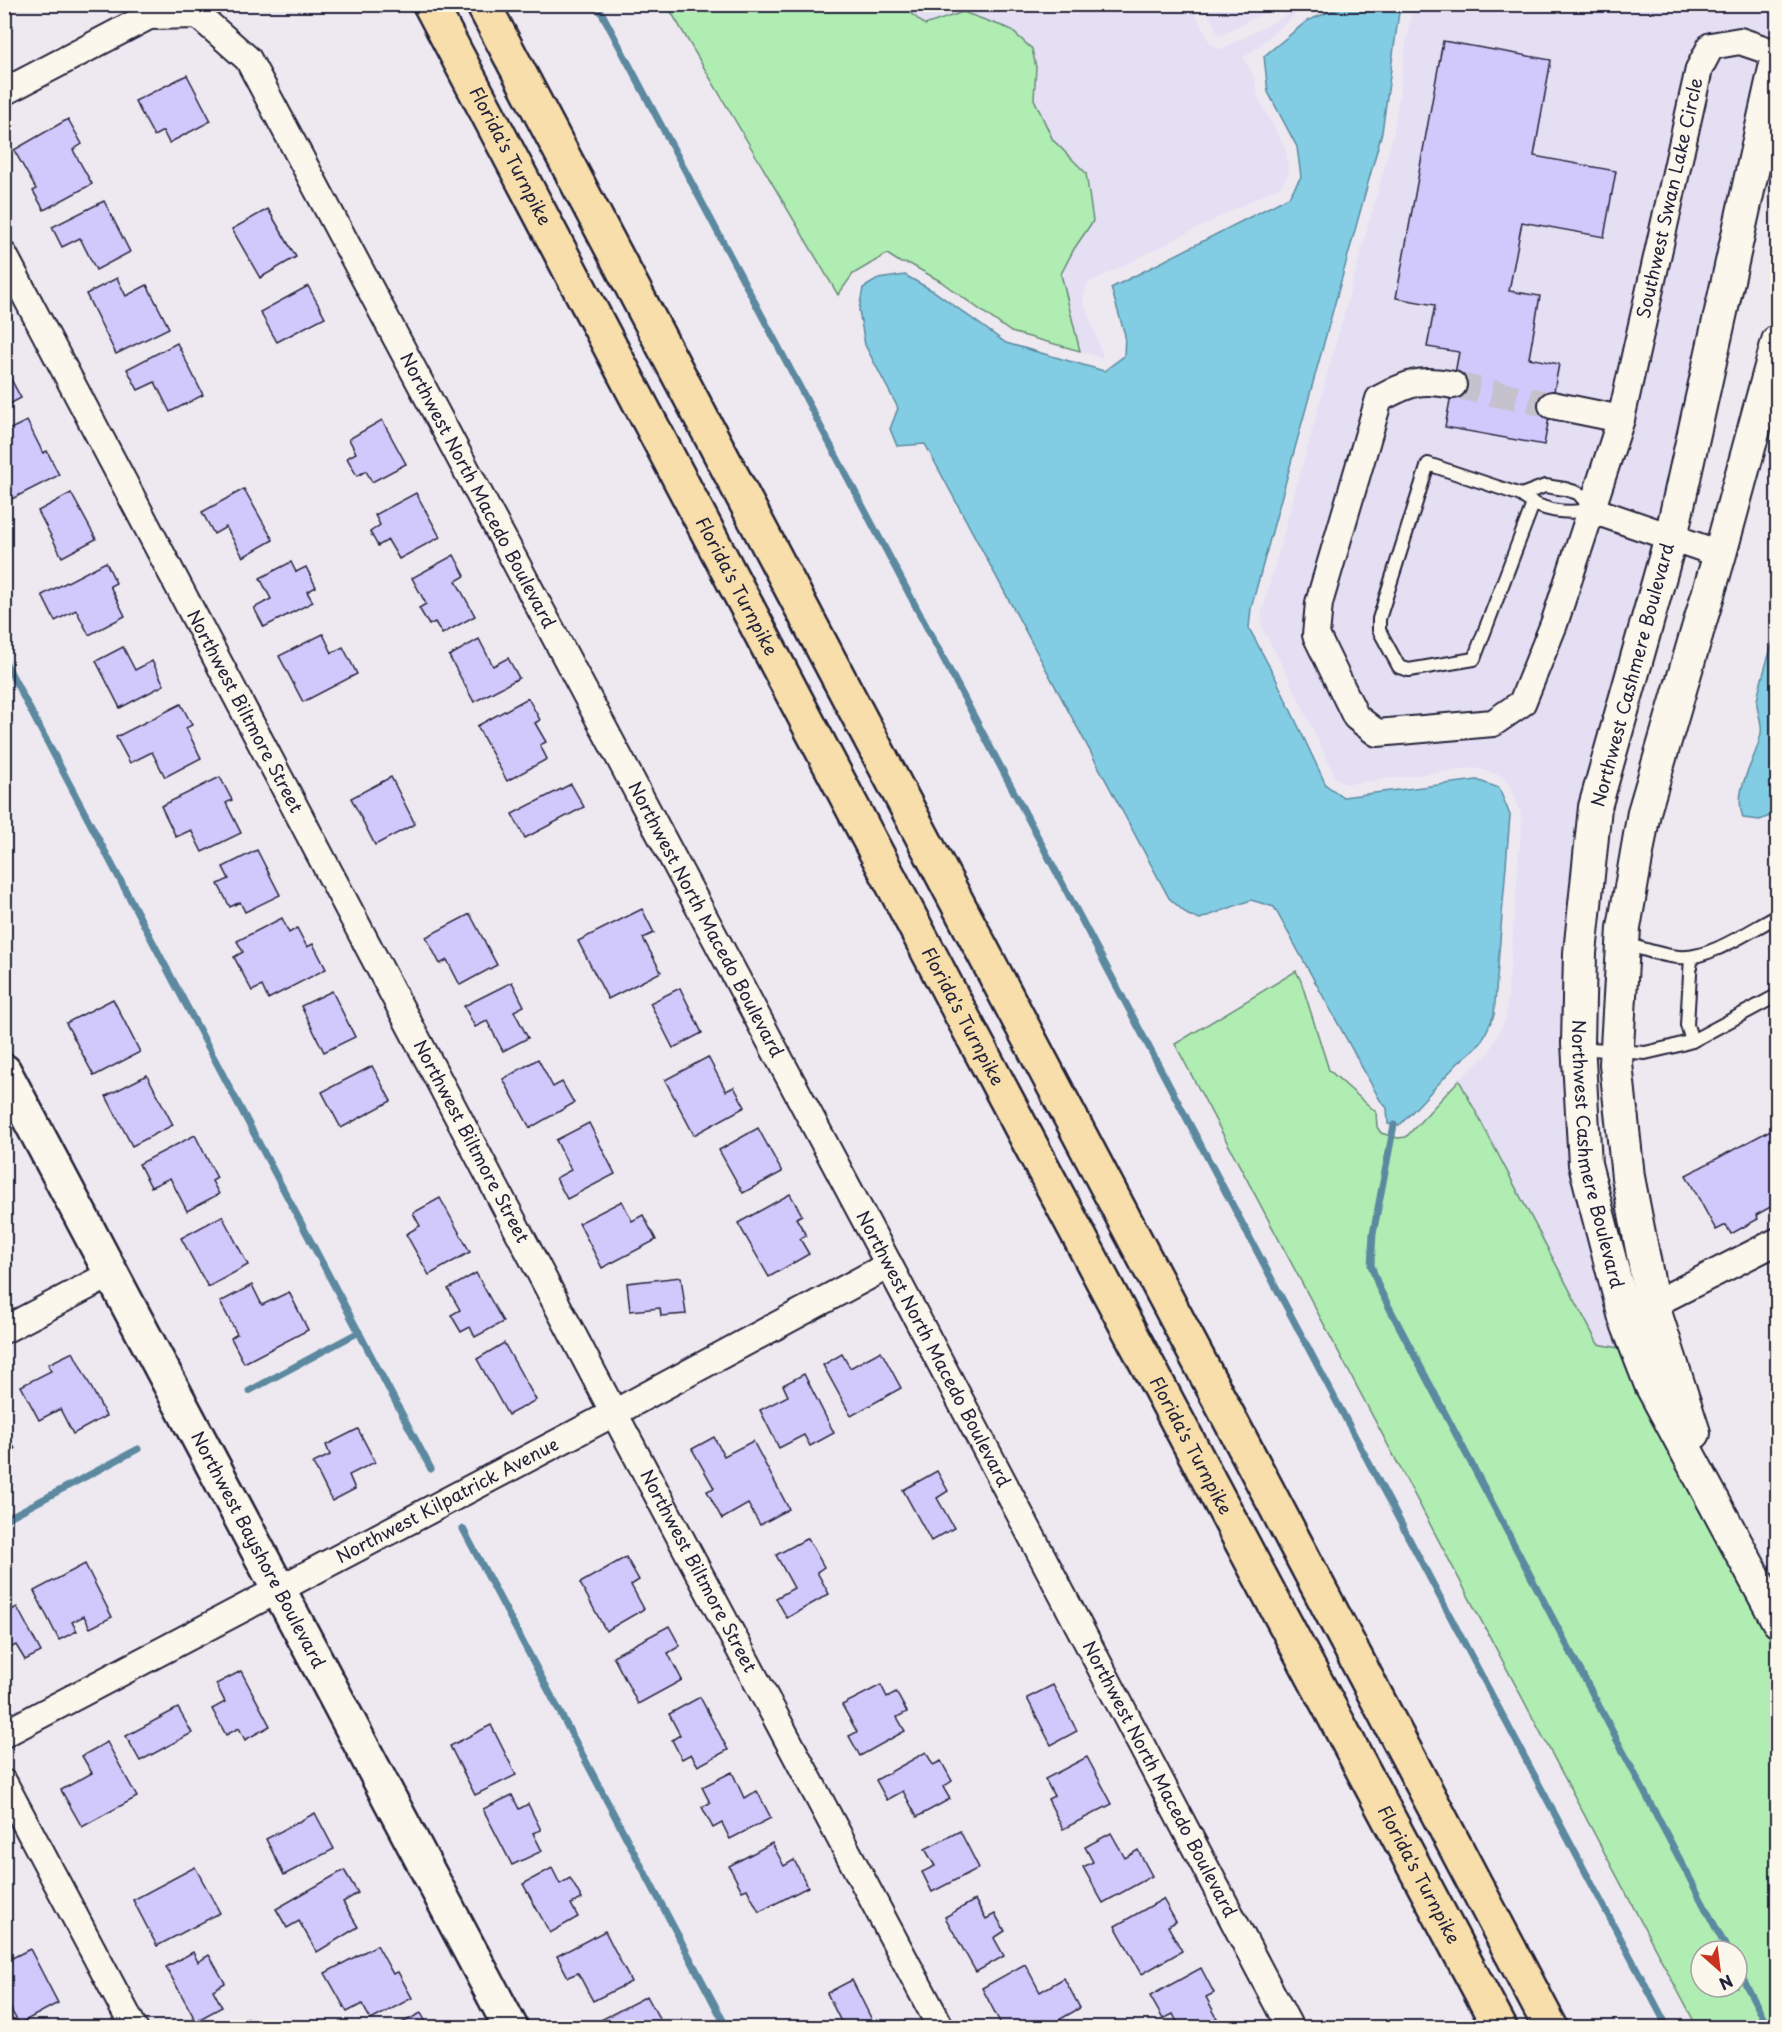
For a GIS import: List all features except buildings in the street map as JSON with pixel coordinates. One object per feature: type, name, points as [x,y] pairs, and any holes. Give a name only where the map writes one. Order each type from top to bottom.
[{"type":"highway","name":"Florida's Turnpike","points":[[430,4],[967,1025],[1500,2028]]},
{"type":"highway","points":[[483,4],[1551,2028]]},
{"type":"main road","name":"Northwest Bayshore Boulevard","points":[[4,1071],[511,2028]]},
{"type":"street","name":"Northwest North Macedo Boulevard","points":[[4,92],[149,16],[198,15],[248,59],[889,1265],[1290,2028]]},
{"type":"street","name":"Southwest Swan Lake Circle","points":[[1453,385],[1431,381],[1407,384],[1379,399],[1319,603],[1316,635],[1356,717],[1377,733],[1493,723],[1522,703],[1554,624],[1621,419],[1699,69],[1711,46],[1740,42],[1778,54]]},
{"type":"street","name":"Northwest Cashmere Boulevard","points":[[1778,54],[1671,537],[1594,807],[1580,953],[1578,1048],[1586,1164],[1625,1318],[1651,1384],[1727,1530],[1778,1621]]},
{"type":"street","name":"Northwest Biltmore Street","points":[[4,255],[940,2028]]},
{"type":"street","name":"Northwest Cashmere Boulevard","points":[[1727,1530],[1722,1503],[1699,1448],[1653,1306],[1628,1177],[1616,1064],[1624,943],[1644,812],[1720,554],[1778,341]]},
{"type":"street","points":[[1552,405],[1621,419]]},
{"type":"street","points":[[1592,510],[1720,554]]},
{"type":"street","points":[[1625,1318],[1653,1306],[1778,1240]]},
{"type":"street","name":"Northwest Kilpatrick Avenue","points":[[4,1734],[614,1413],[889,1265]]},
{"type":"street","points":[[4,1330],[111,1274]]},
{"type":"street","points":[[4,1783],[134,2028]]},
{"type":"lane","points":[[1533,504],[1474,659],[1409,670],[1399,667],[1379,630],[1379,619],[1428,464],[1521,495],[1533,504],[1568,514],[1592,510]]},
{"type":"lane","points":[[1521,495],[1545,486],[1565,489],[1578,493],[1592,510]]},
{"type":"lane","points":[[1624,943],[1680,957],[1691,957],[1714,950],[1778,916]]},
{"type":"lane","points":[[1691,957],[1687,1025],[1692,1041]]},
{"type":"lane","points":[[1578,1048],[1645,1053],[1692,1041],[1778,995]]},
{"type":"shaded area","points":[[901,5],[1191,5],[1209,41],[1215,47],[1222,49],[1305,5],[1315,5],[1300,11],[1244,58],[1255,79],[1258,97],[1286,150],[1289,173],[1281,186],[1087,284],[1083,300],[1103,356],[1101,358],[1080,351],[1061,274],[1093,221],[1086,173],[1053,140],[1034,98],[1036,67],[1010,29],[963,12],[925,25]]},
{"type":"shaded area","points":[[1204,5],[1279,5],[1219,36]]},
{"type":"shaded area","points":[[1412,5],[1775,5],[1569,951],[1624,1349],[1598,1344],[1459,1080],[1489,1053],[1506,1017],[1522,818],[1509,784],[1502,776],[1475,768],[1345,784],[1335,777],[1261,626],[1262,612],[1393,135]]},
{"type":"green space","points":[[667,5],[901,5],[925,25],[963,12],[1010,29],[1032,49],[1036,67],[1034,99],[1053,140],[1086,173],[1093,221],[1061,274],[1080,351],[1011,332],[940,281],[887,254],[853,274],[838,295]]},
{"type":"green space","points":[[1296,971],[1329,1070],[1376,1112],[1377,1127],[1381,1133],[1398,1138],[1406,1137],[1459,1080],[1598,1344],[1624,1349],[1763,1620],[1777,1642],[1777,2027],[1697,2027],[1175,1044]]},
{"type":"water","points":[[1346,5],[1400,5],[1382,132],[1251,608],[1249,628],[1326,785],[1343,797],[1477,780],[1499,788],[1510,815],[1494,1015],[1481,1043],[1457,1064],[1399,1126],[1388,1124],[1387,1108],[1380,1100],[1274,907],[1251,900],[1200,919],[1188,915],[1169,898],[925,444],[897,446],[890,429],[898,408],[865,345],[859,310],[863,288],[878,279],[905,275],[935,292],[1006,343],[1104,371],[1124,356],[1125,335],[1111,288],[1289,197],[1301,177],[1297,147],[1268,92],[1264,56],[1307,21]]},
{"type":"water","points":[[1777,629],[1777,813],[1760,820],[1743,818],[1740,796],[1761,733],[1757,701]]},
{"type":"waterway","points":[[597,4],[1668,2028]]},
{"type":"waterway","points":[[4,660],[431,1469]]},
{"type":"waterway","points":[[1394,1125],[1373,1234],[1371,1265],[1379,1288],[1722,1939]]},
{"type":"waterway","points":[[249,1391],[359,1332]]},
{"type":"waterway","points":[[4,1520],[138,1449]]},
{"type":"waterway","points":[[463,1529],[727,2028]]},
{"type":"waterway","points":[[1749,1990],[1769,2028]]},
{"type":"tunnel","points":[[1453,385],[1552,405]]}]
